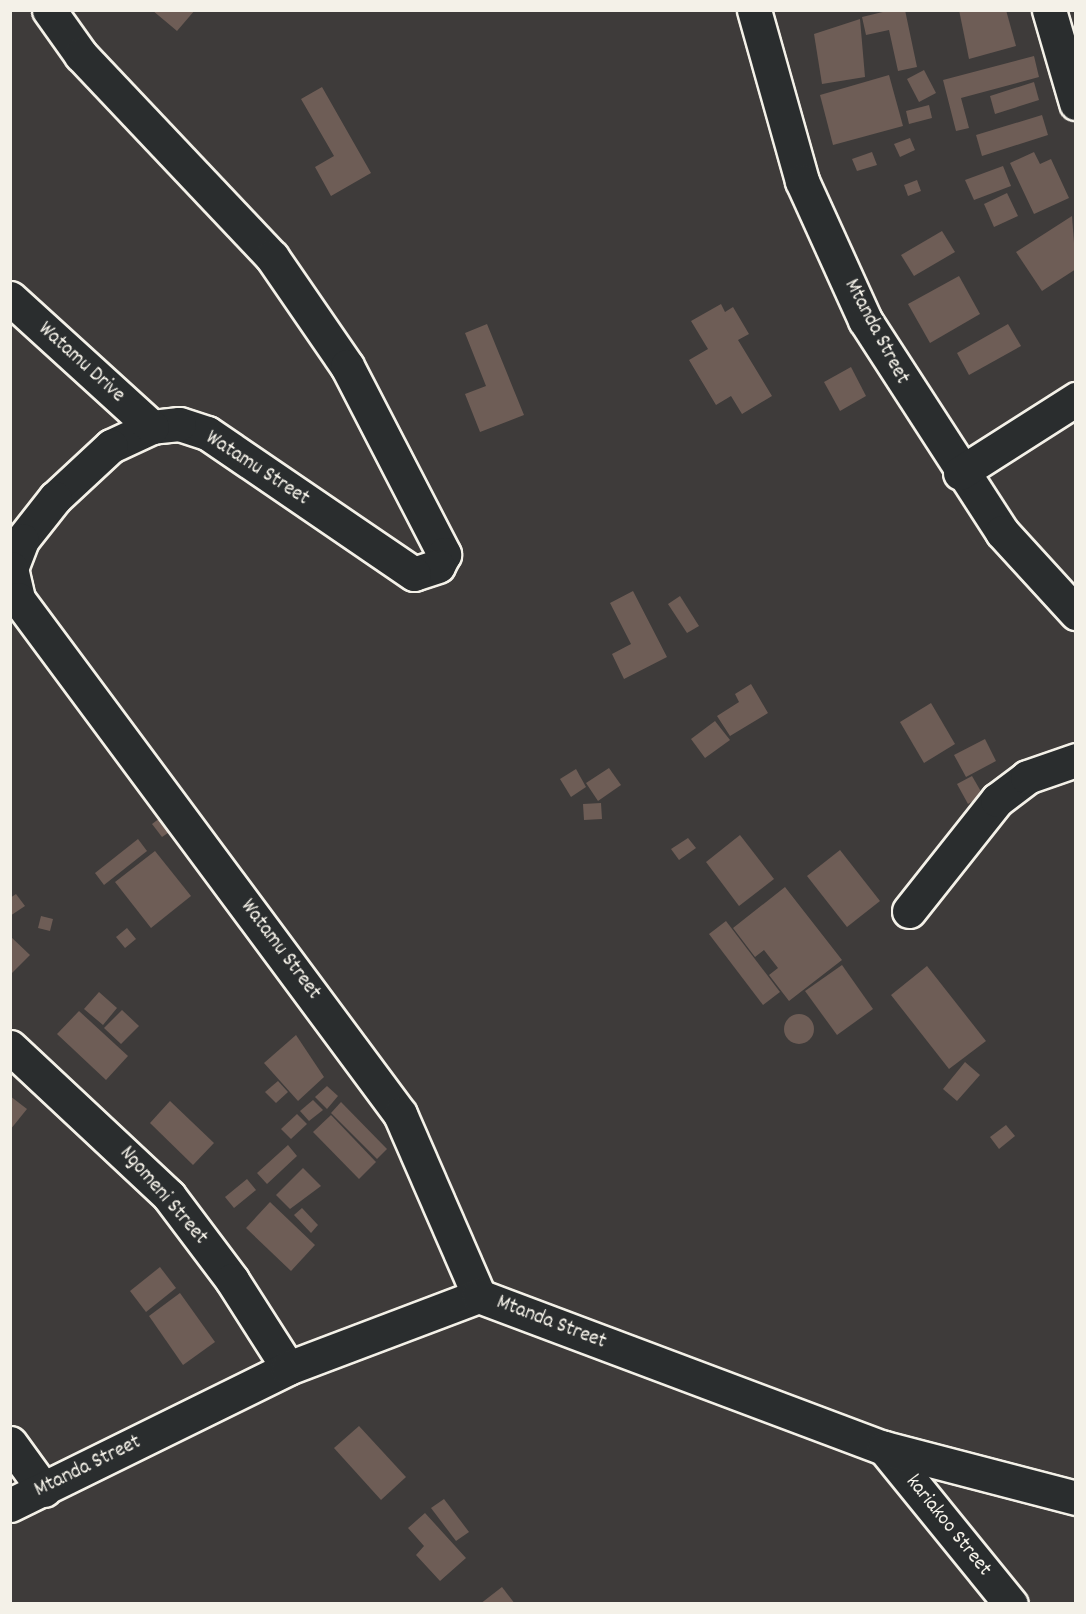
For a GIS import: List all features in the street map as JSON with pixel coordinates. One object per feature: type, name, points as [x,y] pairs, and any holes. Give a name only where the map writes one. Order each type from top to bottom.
[{"type":"street","name":"Watamu Street","points":[[49,10],[81,55],[272,257],[347,366],[444,554],[438,566],[414,574],[207,433],[179,424],[152,427],[111,446],[55,498],[22,540],[11,568],[14,595],[400,1114],[479,1296]]},
{"type":"street","name":"Mtanda Street","points":[[754,10],[802,181],[865,320],[960,473],[1002,532],[1076,613]]},
{"type":"street","points":[[1049,10],[1076,102]]},
{"type":"street","name":"Watamu Drive","points":[[10,298],[152,427]]},
{"type":"street","points":[[960,473],[1076,399]]},
{"type":"street","points":[[909,911],[997,800],[1027,777],[1076,760]]},
{"type":"street","name":"Ngomeni Street","points":[[10,1047],[169,1196],[232,1280],[288,1368]]},
{"type":"street","name":"Mtanda Street","points":[[10,1505],[288,1368],[479,1296],[884,1448],[1076,1498]]},
{"type":"street","points":[[10,1443],[44,1490]]},
{"type":"street","name":"kariakoo Street","points":[[884,1448],[1011,1604]]},
{"type":"building","points":[[152,10],[195,10],[177,31]]},
{"type":"building","points":[[891,10],[905,10],[917,67],[898,71],[889,30],[866,35],[862,17]]},
{"type":"building","points":[[959,10],[1006,10],[1016,46],[969,59]]},
{"type":"building","points":[[860,19],[865,77],[822,84],[814,34]]},
{"type":"building","points":[[1034,56],[1039,77],[961,98],[969,128],[956,131],[943,80]]},
{"type":"building","points":[[924,70],[936,93],[919,102],[907,79]]},
{"type":"building","points":[[889,75],[903,126],[833,145],[820,95]]},
{"type":"building","points":[[1034,82],[1039,100],[995,114],[990,96]]},
{"type":"building","points":[[322,87],[371,173],[331,196],[315,167],[334,156],[301,99]]},
{"type":"building","points":[[929,105],[932,118],[909,124],[906,111]]},
{"type":"building","points":[[1042,115],[1048,135],[982,156],[976,135]]},
{"type":"building","points":[[910,138],[915,150],[900,157],[894,144]]},
{"type":"building","points":[[872,152],[877,165],[857,171],[852,159]]},
{"type":"building","points":[[1034,152],[1040,164],[1051,159],[1069,198],[1034,214],[1010,163]]},
{"type":"building","points":[[1003,166],[1011,186],[974,200],[965,180]]},
{"type":"building","points":[[917,180],[921,191],[908,196],[904,185]]},
{"type":"building","points":[[1007,193],[1018,216],[994,227],[984,204]]},
{"type":"building","points":[[1072,216],[1076,269],[1042,291],[1016,252]]},
{"type":"building","points":[[942,231],[955,252],[914,276],[901,255]]},
{"type":"building","points":[[959,276],[980,314],[930,343],[908,304]]},
{"type":"building","points":[[721,304],[725,312],[733,307],[749,334],[738,340],[772,396],[742,414],[731,396],[716,405],[689,360],[708,349],[691,321]]},
{"type":"building","points":[[487,324],[524,415],[480,432],[465,394],[486,386],[465,333]]},
{"type":"building","points":[[1008,324],[1021,346],[969,375],[957,353]]},
{"type":"building","points":[[851,367],[866,396],[840,411],[824,382]]},
{"type":"building","points":[[633,591],[667,657],[624,679],[612,654],[631,644],[610,603]]},
{"type":"building","points":[[680,596],[699,626],[687,633],[668,604]]},
{"type":"building","points":[[751,684],[768,713],[730,736],[717,716],[739,702],[735,694]]},
{"type":"building","points":[[931,703],[955,744],[924,763],[900,722]]},
{"type":"building","points":[[715,721],[730,740],[705,758],[691,739]]},
{"type":"building","points":[[985,739],[996,761],[966,777],[954,755]]},
{"type":"building","points":[[609,768],[621,785],[598,801],[586,783]]},
{"type":"building","points":[[576,769],[586,787],[571,797],[560,779]]},
{"type":"building","points":[[972,776],[983,795],[968,804],[957,784]]},
{"type":"building","points":[[601,803],[602,819],[584,820],[583,804]]},
{"type":"building","points":[[164,815],[174,829],[162,837],[152,824]]},
{"type":"building","points":[[740,835],[774,879],[739,906],[706,862]]},
{"type":"building","points":[[688,838],[696,848],[679,860],[671,849]]},
{"type":"building","points":[[138,839],[147,851],[104,885],[95,873]]},
{"type":"building","points":[[840,850],[880,901],[847,927],[807,876]]},
{"type":"building","points":[[155,851],[191,896],[151,928],[115,882]]},
{"type":"building","points":[[785,887],[842,960],[789,1001],[769,975],[778,968],[764,950],[755,957],[733,928]]},
{"type":"building","points":[[16,894],[25,906],[10,916],[10,898]]},
{"type":"building","points":[[41,916],[53,919],[50,931],[38,928]]},
{"type":"building","points":[[726,921],[780,992],[763,1005],[709,934]]},
{"type":"building","points":[[127,928],[136,939],[125,948],[116,937]]},
{"type":"building","points":[[10,936],[30,955],[10,975]]},
{"type":"building","points":[[842,965],[873,1009],[837,1035],[805,991]]},
{"type":"building","points":[[927,966],[986,1041],[949,1069],[891,995]]},
{"type":"building","points":[[99,992],[117,1008],[103,1025],[84,1009]]},
{"type":"building","points":[[122,1010],[139,1026],[121,1044],[104,1028]]},
{"type":"building","points":[[79,1011],[128,1056],[106,1080],[57,1034]]},
{"type":"building","points":[[799,1014],[805,1015],[813,1023],[813,1035],[805,1043],[799,1044],[793,1043],[785,1035],[784,1029],[785,1023],[793,1015]]},
{"type":"building","points":[[296,1035],[324,1077],[298,1101],[264,1063]]},
{"type":"building","points":[[965,1062],[980,1075],[957,1101],[943,1089]]},
{"type":"building","points":[[278,1081],[288,1092],[276,1103],[265,1092]]},
{"type":"building","points":[[327,1086],[338,1096],[327,1109],[315,1097]]},
{"type":"building","points":[[10,1096],[27,1109],[10,1130]]},
{"type":"building","points":[[313,1100],[323,1110],[309,1121],[300,1111]]},
{"type":"building","points":[[170,1101],[214,1143],[193,1165],[150,1123]]},
{"type":"building","points":[[341,1102],[387,1149],[377,1159],[331,1113]]},
{"type":"building","points":[[297,1114],[307,1124],[291,1139],[281,1129]]},
{"type":"building","points":[[331,1115],[376,1162],[359,1179],[313,1132]]},
{"type":"building","points":[[1006,1125],[1015,1136],[999,1149],[990,1137]]},
{"type":"building","points":[[288,1145],[297,1156],[267,1184],[257,1173]]},
{"type":"building","points":[[303,1168],[321,1186],[290,1209],[276,1195]]},
{"type":"building","points":[[247,1179],[256,1190],[234,1208],[225,1197]]},
{"type":"building","points":[[270,1202],[315,1245],[291,1271],[246,1228]]},
{"type":"building","points":[[302,1208],[318,1225],[311,1233],[294,1215]]},
{"type":"building","points":[[160,1267],[176,1288],[146,1312],[130,1291]]},
{"type":"building","points":[[180,1293],[215,1342],[183,1365],[149,1316]]},
{"type":"building","points":[[359,1426],[406,1477],[381,1500],[334,1448]]},
{"type":"building","points":[[444,1499],[469,1532],[456,1541],[431,1508]]},
{"type":"building","points":[[425,1513],[466,1558],[440,1581],[416,1555],[424,1546],[408,1528]]},
{"type":"building","points":[[502,1587],[515,1604],[480,1604]]}]
